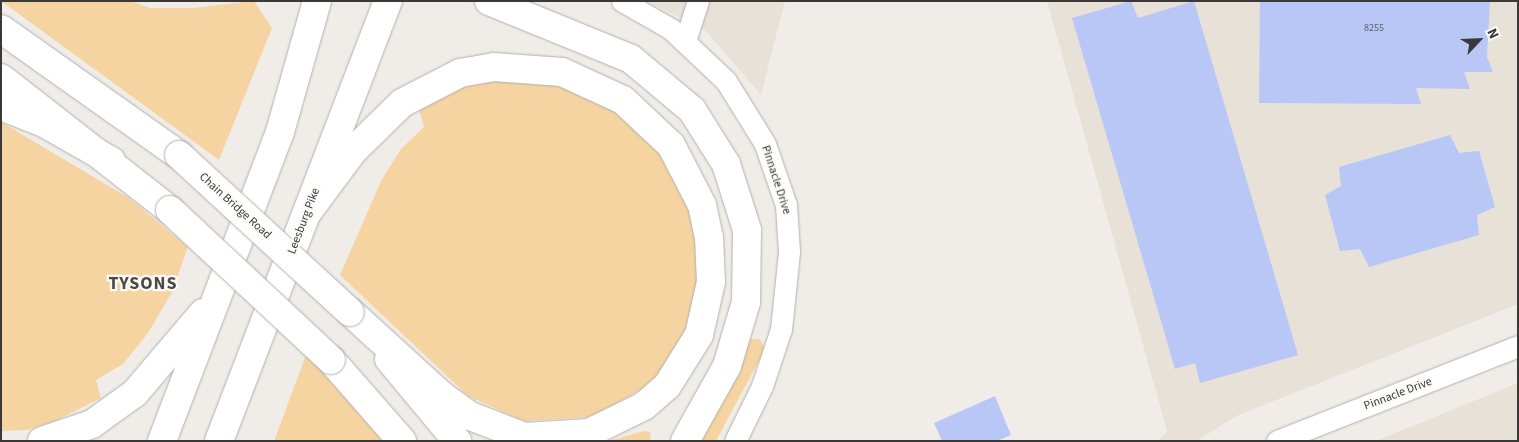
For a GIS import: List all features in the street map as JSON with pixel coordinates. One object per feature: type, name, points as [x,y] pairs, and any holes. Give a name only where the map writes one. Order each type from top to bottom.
[{"type":"main road","points":[[162,441],[226,281],[299,73],[317,1]]},
{"type":"main road","name":"Leesburg Pike","points":[[219,441],[388,1]]},
{"type":"main road","points":[[489,1],[630,59],[692,110],[726,164],[747,230],[746,302],[727,366],[685,441]]},
{"type":"main road","name":"Chain Bridge Road","points":[[1,28],[179,155],[350,312],[457,441]]},
{"type":"main road","points":[[307,213],[353,150],[402,103],[460,73],[494,66],[562,72],[623,100],[671,145],[702,205],[710,237],[711,282],[700,335],[686,362],[656,396],[618,422],[589,433],[525,437],[470,416],[441,395],[350,312]]},
{"type":"main road","points":[[1,78],[111,160],[170,210],[331,360],[402,441]]},
{"type":"main road","points":[[1,106],[46,124],[111,160]]},
{"type":"main road","points":[[42,441],[92,424],[135,393],[183,342],[226,281]]},
{"type":"street","name":"Pinnacle Drive","points":[[622,1],[685,41],[726,81],[748,112],[767,148],[789,225],[788,290],[781,329],[762,386],[736,441]]},
{"type":"street","points":[[685,41],[698,1]]},
{"type":"street","name":"Pinnacle Drive","points":[[1277,441],[1518,346]]},
{"type":"shaded area","points":[[1,1],[130,1],[150,8],[192,8],[254,1],[272,28],[219,160]]},
{"type":"shaded area","points":[[647,1],[785,1],[761,95],[706,31]]},
{"type":"shaded area","points":[[1047,1],[1518,1],[1518,304],[1236,416],[1197,441],[1158,441],[1167,431]]},
{"type":"shaded area","points":[[482,79],[529,80],[578,90],[629,117],[661,150],[697,219],[701,301],[682,348],[656,381],[592,417],[524,421],[468,396],[340,275],[382,179],[401,149],[424,127],[418,106],[450,88]]},
{"type":"shaded area","points":[[1,122],[129,198],[188,247],[172,292],[148,333],[123,364],[96,380],[101,398],[55,421],[27,430],[1,431]]},
{"type":"shaded area","points":[[750,339],[760,339],[765,349],[716,441],[697,441]]},
{"type":"shaded area","points":[[306,355],[360,414],[382,441],[274,441]]},
{"type":"shaded area","points":[[1518,383],[1518,441],[1375,441]]},
{"type":"shaded area","points":[[644,431],[651,432],[650,441],[609,441]]},
{"type":"building","points":[[1131,1],[1138,18],[1194,1],[1298,355],[1200,383],[1195,363],[1175,369],[1072,18]]},
{"type":"building","points":[[1260,1],[1490,1],[1487,57],[1493,72],[1464,72],[1470,89],[1416,88],[1421,104],[1259,103]]},
{"type":"building","points":[[1450,135],[1459,153],[1479,151],[1495,207],[1477,215],[1479,235],[1369,267],[1360,249],[1340,251],[1325,195],[1341,186],[1339,167]]},
{"type":"building","points":[[995,396],[1011,435],[997,441],[942,441],[934,423]]},
{"type":"district","name":"TYSONS","points":[[143,284]]}]
